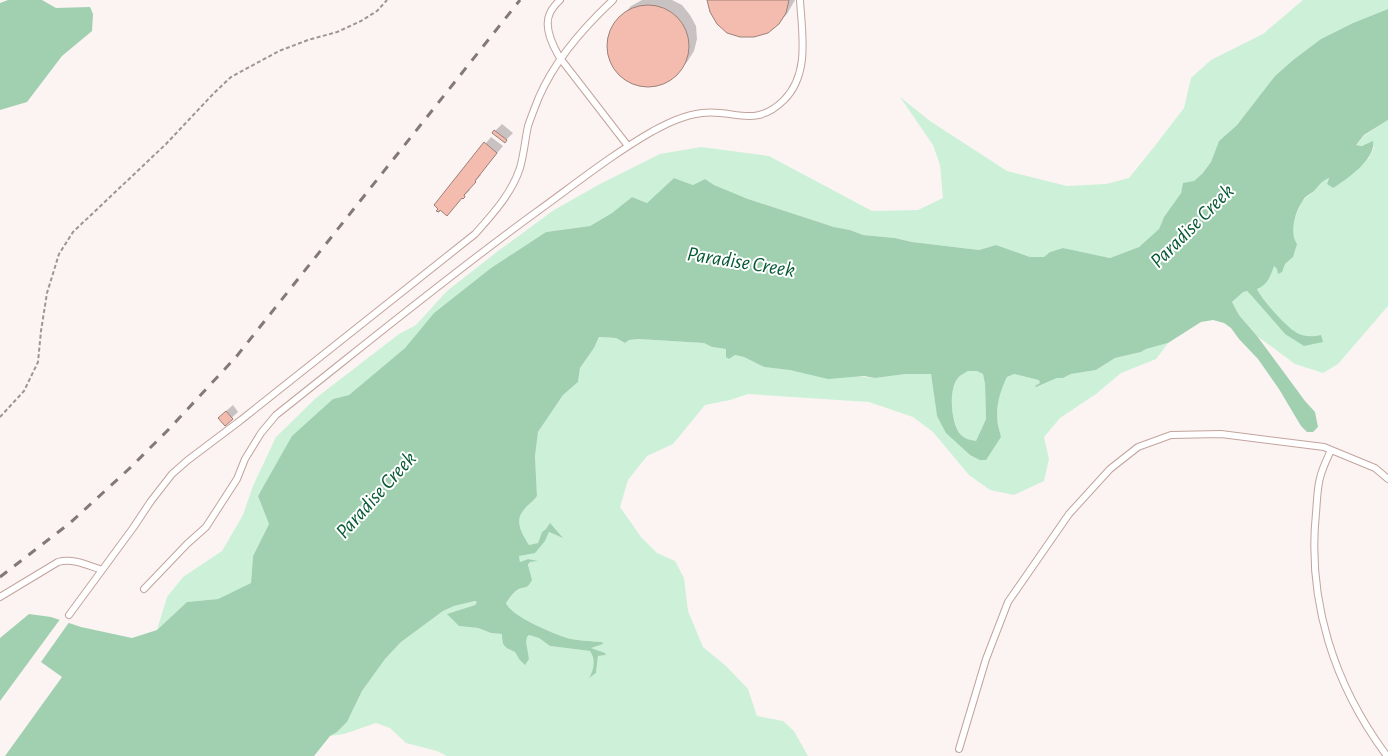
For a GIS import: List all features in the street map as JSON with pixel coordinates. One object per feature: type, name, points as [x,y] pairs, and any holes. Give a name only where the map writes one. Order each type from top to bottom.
[{"type":"lane","points":[[560,0],[550,12],[547,20],[553,47],[628,146]]},
{"type":"lane","points":[[69,615],[172,474],[474,234],[492,215],[512,186],[519,169],[528,126],[539,97],[560,58],[613,0]]},
{"type":"lane","points":[[144,589],[206,527],[237,479],[245,459],[276,415],[493,244],[628,146],[654,130],[681,117],[703,113],[743,117],[758,116],[772,110],[784,100],[795,85],[801,68],[803,50],[800,0]]},
{"type":"lane","points":[[959,749],[986,659],[1008,602],[1069,514],[1110,469],[1138,447],[1171,435],[1221,434],[1324,448],[1375,468],[1388,479]]},
{"type":"lane","points":[[1331,450],[1320,478],[1314,533],[1316,582],[1326,636],[1340,676],[1357,711],[1387,756]]},
{"type":"lane","points":[[0,598],[58,562],[67,560],[84,563],[102,570]]},
{"type":"path","points":[[0,417],[24,391],[38,362],[47,293],[59,254],[73,232],[166,144],[214,93],[232,77],[279,51],[337,32],[361,21],[377,11],[387,0]]},
{"type":"shaded area","points":[[1303,0],[1388,0],[1388,9],[1353,23],[1321,39],[1275,76],[1237,125],[1219,141],[1211,162],[1202,174],[1194,182],[1183,183],[1181,193],[1164,217],[1159,229],[1139,247],[1110,258],[1063,248],[1050,252],[1044,257],[1030,257],[996,245],[979,250],[863,235],[748,199],[714,185],[705,179],[693,185],[674,178],[647,203],[632,197],[612,213],[590,226],[546,232],[491,268],[434,313],[405,348],[349,395],[333,399],[258,495],[269,524],[253,556],[251,583],[218,599],[187,602],[157,630],[167,597],[183,577],[222,551],[243,515],[253,486],[276,437],[316,398],[399,334],[416,325],[447,291],[498,251],[554,210],[600,184],[660,154],[701,147],[769,156],[872,211],[918,210],[943,198],[940,165],[933,145],[900,97],[930,121],[1007,171],[1067,186],[1106,184],[1129,178],[1184,108],[1191,78],[1211,60],[1263,34]]},
{"type":"shaded area","points":[[1388,120],[1388,306],[1338,364],[1323,373],[1295,364],[1257,336],[1239,315],[1232,302],[1243,291],[1246,291],[1251,294],[1285,334],[1304,336],[1293,331],[1282,321],[1269,307],[1257,289],[1274,266],[1277,269],[1293,257],[1293,222],[1302,201],[1329,177],[1327,184],[1333,188],[1369,158],[1374,147],[1356,145],[1364,136]]},
{"type":"shaded area","points":[[599,337],[616,338],[625,343],[629,340],[638,339],[704,343],[712,347],[726,349],[729,359],[735,355],[744,357],[764,367],[875,378],[906,374],[931,374],[937,416],[970,455],[997,442],[1001,437],[997,419],[998,406],[1000,394],[1007,377],[1014,374],[1040,380],[1036,387],[1071,374],[1096,370],[1115,358],[1168,343],[1156,359],[1121,373],[1096,394],[1060,418],[1044,437],[1049,459],[1044,481],[1014,495],[990,490],[969,475],[933,432],[913,417],[869,402],[748,394],[705,405],[673,444],[647,456],[628,480],[620,507],[641,537],[657,553],[675,561],[684,578],[688,611],[703,647],[726,666],[748,689],[757,716],[783,721],[794,731],[808,756],[447,756],[437,751],[406,743],[390,728],[376,723],[344,734],[330,736],[347,722],[362,691],[385,659],[401,642],[443,611],[475,601],[477,602],[475,605],[448,614],[459,626],[503,634],[502,642],[515,652],[519,659],[529,659],[525,642],[529,635],[539,638],[550,646],[590,651],[594,664],[589,677],[596,673],[598,656],[606,655],[590,648],[602,642],[571,639],[552,632],[516,614],[506,603],[520,589],[530,562],[535,561],[528,559],[520,562],[519,556],[545,541],[549,532],[561,537],[546,529],[542,532],[538,543],[529,545],[520,528],[519,520],[520,515],[537,496],[535,456],[538,432],[563,395],[578,382],[580,368]]},
{"type":"shaded area","points":[[968,371],[977,371],[983,374],[985,384],[986,419],[976,441],[961,435],[953,415],[952,398],[955,383],[959,377]]},
{"type":"water","points":[[8,0],[42,0],[56,8],[90,7],[93,14],[92,31],[62,56],[27,102],[0,110],[0,3]]},
{"type":"water","name":"Paradise Creek","points":[[1388,9],[1388,120],[1364,135],[1356,145],[1362,146],[1373,141],[1370,155],[1359,168],[1333,188],[1327,184],[1329,178],[1327,179],[1304,199],[1299,206],[1294,223],[1293,234],[1297,244],[1293,257],[1285,264],[1282,272],[1278,274],[1274,266],[1270,277],[1257,289],[1281,320],[1293,330],[1306,336],[1321,335],[1323,342],[1304,346],[1285,334],[1247,291],[1243,292],[1232,302],[1239,315],[1315,412],[1318,427],[1313,432],[1307,432],[1301,426],[1258,359],[1231,328],[1224,323],[1213,320],[1201,322],[1168,343],[1115,358],[1096,370],[1071,374],[1036,387],[1040,383],[1039,380],[1014,374],[1007,377],[1000,394],[998,406],[997,419],[1001,437],[986,460],[980,460],[970,455],[946,433],[937,416],[931,374],[828,379],[790,370],[764,367],[744,357],[735,355],[729,359],[726,357],[726,349],[712,347],[704,343],[638,339],[629,340],[625,343],[616,338],[599,337],[580,368],[578,382],[563,395],[538,432],[535,456],[537,496],[520,515],[519,520],[520,528],[529,545],[538,543],[542,532],[550,523],[563,538],[549,532],[545,541],[535,553],[519,556],[520,562],[528,559],[538,561],[530,562],[528,565],[532,580],[529,585],[515,592],[506,603],[516,614],[552,632],[571,639],[602,642],[603,644],[591,648],[606,655],[598,656],[596,673],[589,678],[594,664],[590,651],[550,646],[539,638],[529,635],[526,642],[529,659],[525,665],[515,652],[504,646],[502,634],[491,633],[478,628],[459,626],[447,614],[475,605],[477,602],[475,601],[443,611],[401,642],[385,659],[362,691],[347,722],[330,736],[314,756],[0,756],[0,638],[29,614],[51,617],[81,627],[132,638],[157,630],[187,602],[218,599],[251,583],[253,556],[269,524],[258,496],[292,436],[333,399],[349,395],[405,348],[434,313],[491,268],[546,232],[590,226],[612,213],[632,197],[647,203],[674,178],[693,185],[705,179],[714,185],[748,199],[863,235],[979,250],[996,245],[1030,257],[1044,257],[1050,252],[1063,248],[1110,258],[1139,247],[1159,229],[1164,217],[1181,193],[1183,183],[1194,181],[1202,174],[1211,162],[1219,141],[1237,125],[1275,76],[1321,39],[1353,23]],"holes":[[[968,371],[977,371],[983,374],[985,384],[986,419],[976,441],[964,437],[958,430],[953,415],[952,398],[955,383],[959,377]]]},
{"type":"pier","points":[[61,618],[70,621],[41,662],[62,677],[5,756],[0,756],[0,701]]},
{"type":"building","points":[[707,0],[789,0],[786,13],[779,24],[768,33],[754,37],[740,37],[727,33],[717,24],[710,12]]},
{"type":"building","points":[[648,5],[664,8],[677,17],[686,30],[689,46],[686,62],[677,75],[664,84],[648,87],[632,84],[619,75],[610,62],[607,46],[610,30],[619,17],[632,8]]},
{"type":"building","points":[[494,130],[507,140],[505,143],[492,133]]},
{"type":"building","points":[[484,142],[497,153],[464,195],[465,197],[447,216],[440,210],[439,212],[436,211],[438,209],[434,205]]},
{"type":"building","points":[[226,411],[233,419],[225,426],[218,418]]},
{"type":"railway","points":[[0,577],[70,523],[131,467],[236,357],[520,0]]}]
